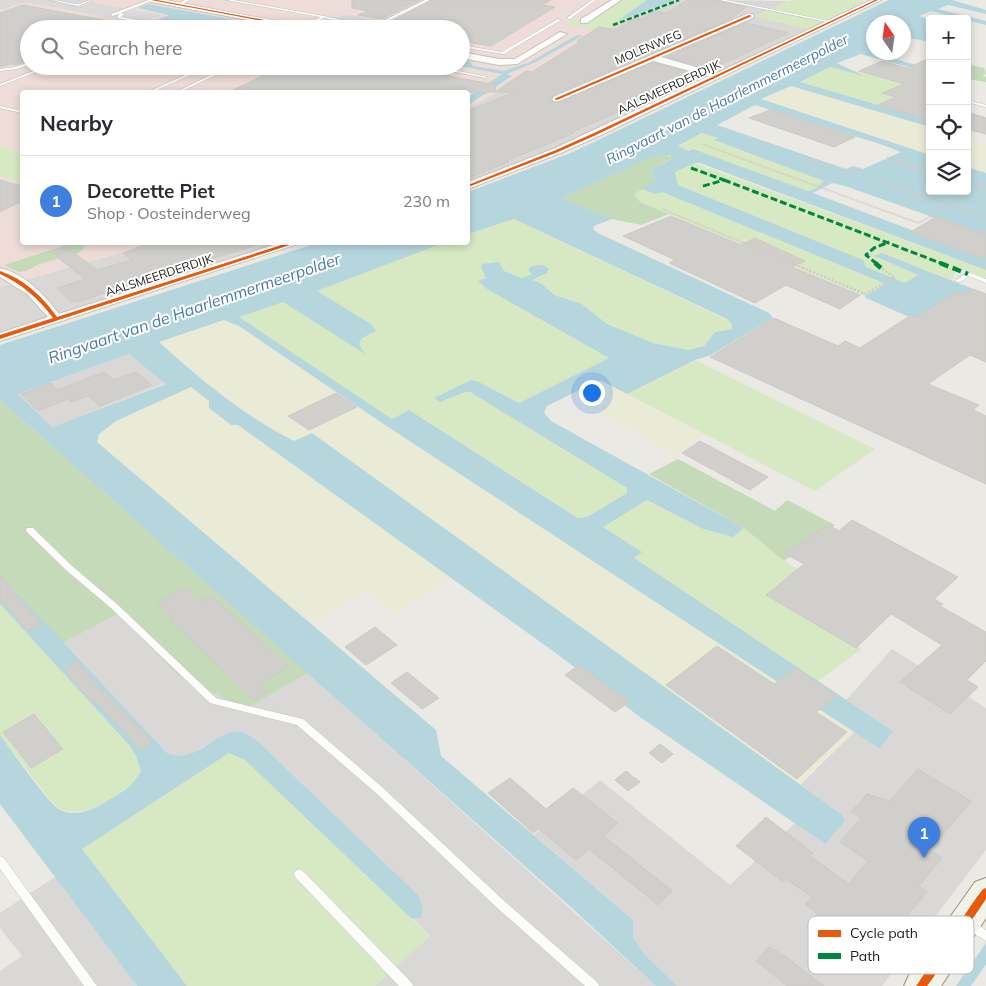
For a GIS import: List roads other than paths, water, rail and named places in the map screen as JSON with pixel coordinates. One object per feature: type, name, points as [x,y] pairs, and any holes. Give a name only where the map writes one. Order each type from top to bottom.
[{"type":"street","points":[[152,0],[261,20]]},
{"type":"street","points":[[584,21],[617,0]]},
{"type":"street","name":"AALSMEERDERDIJK","points":[[470,185],[557,152],[877,0]]},
{"type":"street","name":"MOLENWEG","points":[[556,99],[750,16]]},
{"type":"street","points":[[470,57],[499,62],[517,61],[564,34]]},
{"type":"street","name":"MOLENWEG","points":[[653,58],[718,76]]},
{"type":"street","name":"AALSMEERDERDIJK","points":[[0,337],[288,245]]},
{"type":"street","points":[[0,272],[13,278],[42,299],[56,320]]},
{"type":"street","points":[[979,930],[986,892]]},
{"type":"street","points":[[921,986],[930,974]]},
{"type":"lane","points":[[52,0],[78,5],[90,0]]},
{"type":"lane","points":[[112,15],[152,0]]},
{"type":"lane","points":[[178,4],[188,0]]},
{"type":"lane","points":[[228,0],[338,20]]},
{"type":"lane","points":[[388,20],[428,0]]},
{"type":"lane","points":[[569,18],[594,0]]},
{"type":"lane","points":[[721,0],[832,22]]},
{"type":"lane","points":[[117,13],[122,14],[118,16],[120,18],[131,20]]},
{"type":"lane","points":[[316,20],[324,17]]},
{"type":"lane","points":[[470,47],[504,53],[559,20]]},
{"type":"lane","points":[[0,70],[20,67]]},
{"type":"lane","points":[[470,74],[486,77]]},
{"type":"lane","points":[[0,85],[26,75]]},
{"type":"lane","points":[[155,90],[189,75]]},
{"type":"lane","points":[[182,90],[214,75]]},
{"type":"lane","points":[[971,102],[986,106]]},
{"type":"lane","points":[[0,107],[20,112]]},
{"type":"lane","points":[[958,281],[968,274],[986,281]]},
{"type":"lane","points":[[30,530],[69,568],[115,607],[213,701],[300,722],[379,790],[497,901],[593,986]]},
{"type":"lane","points":[[2,866],[91,986]]},
{"type":"lane","points":[[299,874],[407,986]]},
{"type":"water","points":[[647,0],[675,0],[617,21]]},
{"type":"water","name":"Ringvaart van de Haarlemmermeerpolder","points":[[889,0],[952,0],[986,10],[986,14],[948,5],[938,9],[962,15],[947,15],[931,11],[919,16],[926,19],[926,41],[911,38],[911,15],[866,15],[866,55],[861,54],[837,63],[864,76],[830,67],[800,82],[926,119],[926,126],[791,86],[761,99],[926,154],[926,195],[971,195],[971,168],[986,173],[986,236],[845,186],[832,183],[813,193],[986,258],[986,270],[700,163],[695,163],[675,172],[678,185],[863,260],[866,267],[905,283],[918,275],[874,256],[882,253],[986,294],[986,303],[958,293],[916,320],[866,298],[865,296],[886,284],[662,192],[655,194],[643,189],[656,180],[650,171],[672,159],[670,155],[657,155],[561,198],[612,219],[594,226],[593,229],[598,233],[769,313],[773,318],[711,355],[695,360],[627,394],[602,381],[597,381],[547,406],[544,413],[551,421],[744,528],[733,537],[703,529],[647,500],[603,527],[642,552],[634,558],[893,731],[880,749],[382,423],[239,326],[224,320],[159,342],[223,396],[276,431],[294,441],[312,433],[841,814],[845,821],[825,844],[640,717],[557,654],[238,425],[231,425],[209,408],[209,401],[191,387],[116,421],[99,434],[97,442],[436,730],[441,756],[633,920],[633,938],[645,955],[677,986],[656,986],[573,909],[0,400],[0,345],[311,245],[438,245],[317,291],[371,324],[376,331],[362,338],[359,344],[365,354],[283,302],[239,317],[392,419],[409,410],[578,518],[587,517],[627,493],[627,488],[470,392],[465,392],[440,402],[434,398],[471,380],[477,381],[519,403],[609,358],[487,289],[478,281],[486,278],[481,268],[482,264],[499,262],[504,271],[522,278],[532,274],[528,270],[532,266],[543,265],[549,269],[547,273],[532,280],[542,284],[554,295],[582,304],[607,324],[653,343],[688,350],[704,346],[715,332],[732,329],[732,325],[727,319],[514,219],[470,233],[470,191],[573,152]],"holes":[[[755,105],[901,152],[863,169],[853,166],[846,169],[717,125]],[[702,133],[719,138],[714,140],[824,181],[817,188],[808,191],[693,149],[689,151],[678,146]],[[129,354],[166,384],[52,427],[18,394]]]},
{"type":"water","points":[[148,4],[236,20],[156,20],[169,15],[138,8]]},
{"type":"water","points":[[971,17],[986,21],[986,25],[971,21]]},
{"type":"water","points":[[577,35],[582,36],[536,62],[507,74],[512,76],[470,104],[470,96],[502,74],[470,68],[470,62],[473,66],[504,71],[530,62]]},
{"type":"water","points":[[883,60],[898,60],[926,68],[926,72]]},
{"type":"water","points":[[0,575],[167,753],[178,755],[198,751],[223,735],[232,732],[243,732],[255,739],[419,896],[423,909],[421,918],[412,919],[245,760],[229,753],[82,849],[187,986],[137,986],[0,804],[0,735],[47,798],[65,812],[83,812],[100,806],[126,790],[141,771],[130,746],[0,604]]},
{"type":"water","points":[[986,943],[986,964],[971,986],[956,986],[964,974],[974,974],[974,960]]},
{"type":"place","name":"Decorette Piet","points":[[924,858]]}]
